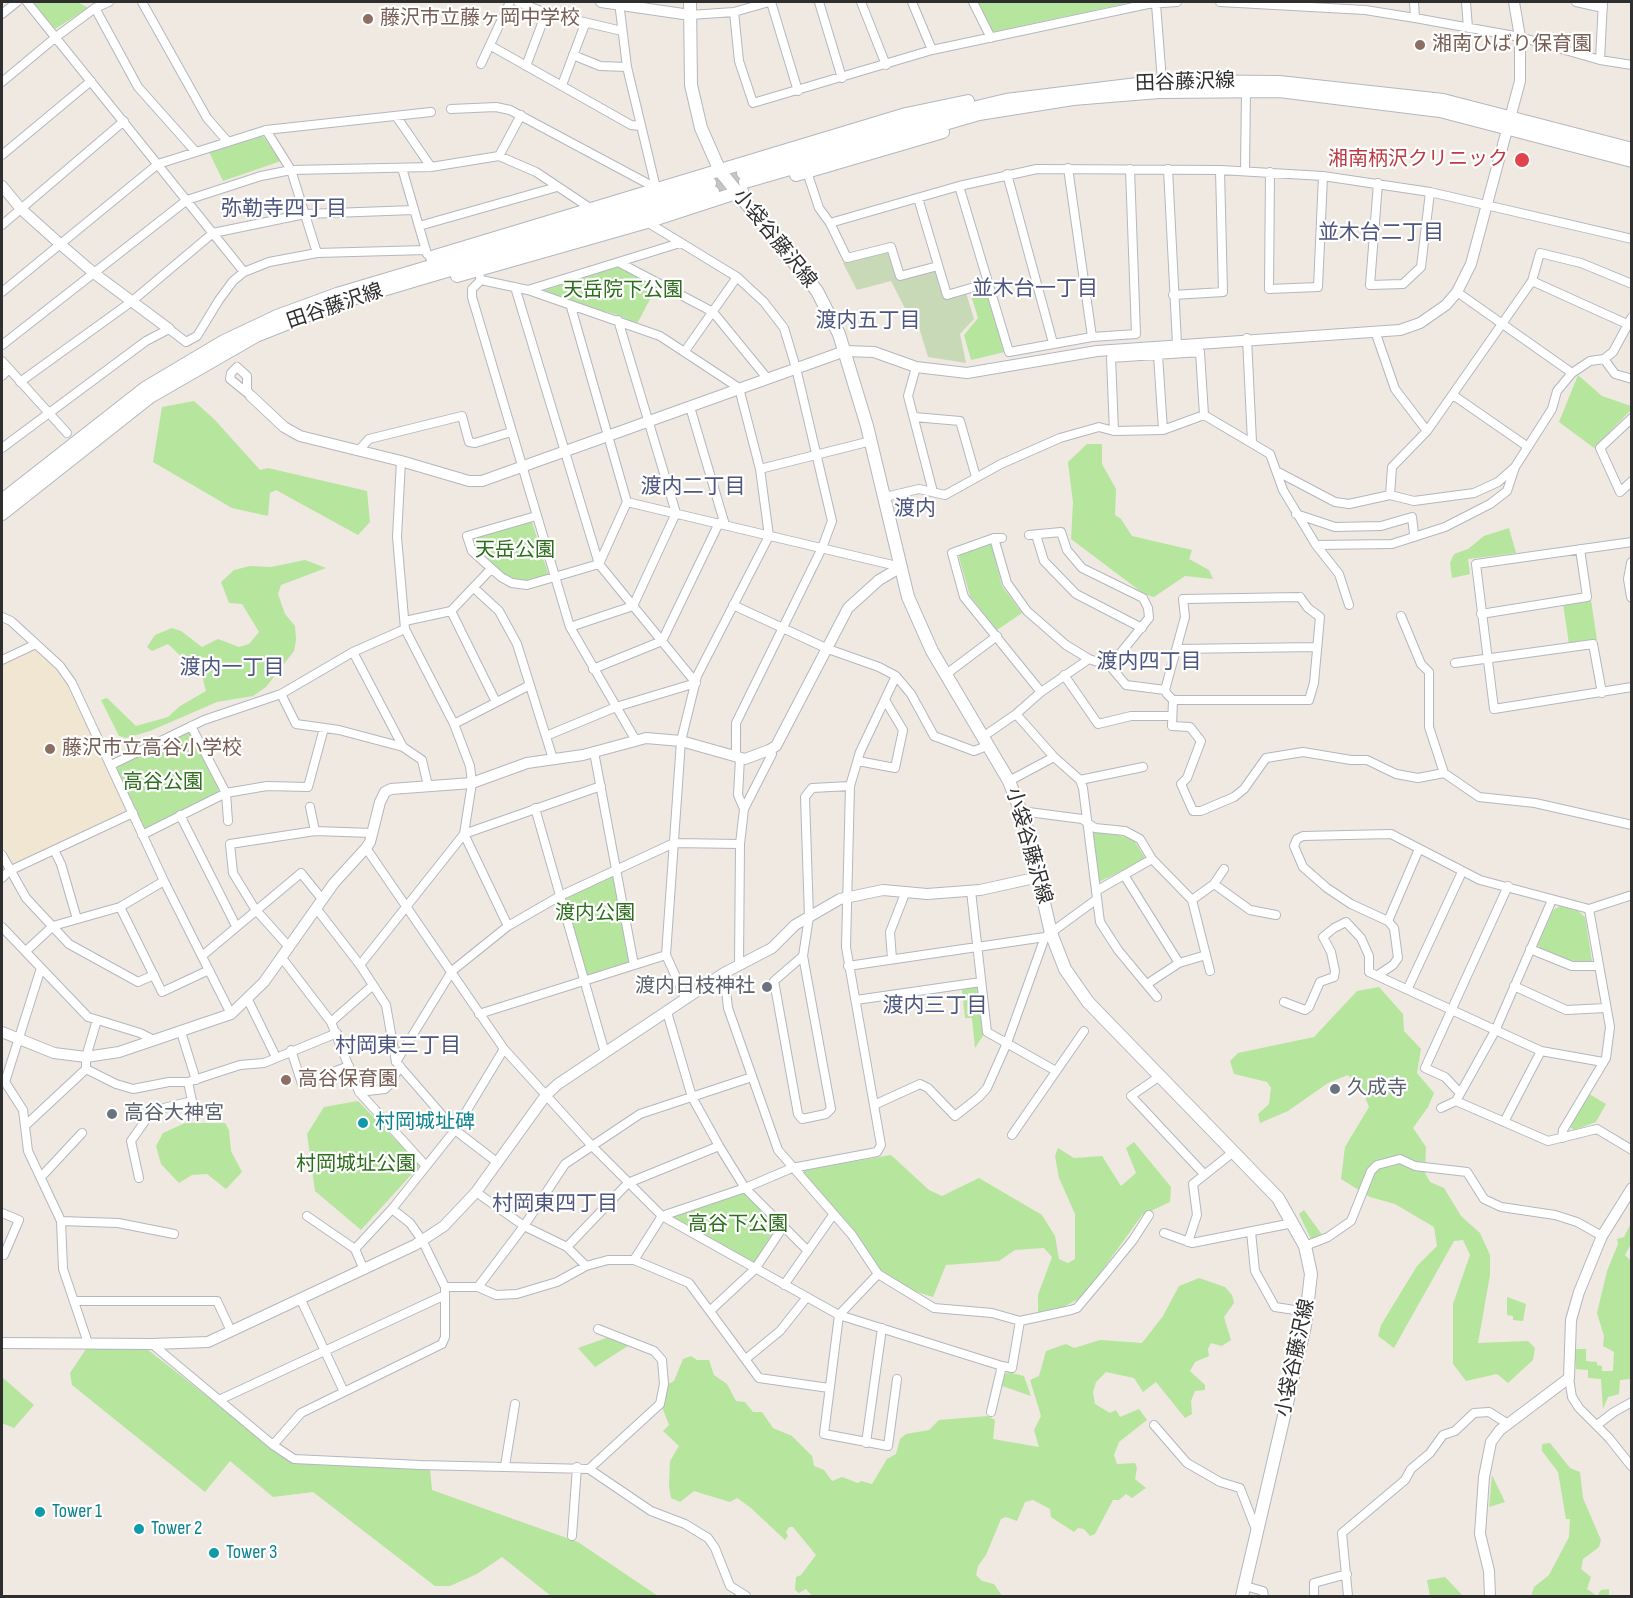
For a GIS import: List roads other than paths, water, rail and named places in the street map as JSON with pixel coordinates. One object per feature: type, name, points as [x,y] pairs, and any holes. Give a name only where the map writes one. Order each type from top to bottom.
[{"type":"main road","name":"小袋谷藤沢線","points":[[690,2],[690,66],[694,107],[720,171],[735,193],[817,291],[845,351],[871,441],[908,597],[945,675],[1009,781],[1021,811],[1039,877],[1048,935],[1065,969],[1088,1002],[1232,1153],[1273,1192],[1305,1246],[1311,1274],[1308,1312],[1243,1591]]},
{"type":"main road","name":"田谷藤沢線","points":[[1632,148],[1443,100],[1362,89],[1279,82],[1162,81],[1006,100],[910,123],[744,178],[979,114],[1073,99],[1159,92],[1279,91],[1440,111],[1632,161]]},
{"type":"main road","points":[[391,277],[427,254],[720,171],[906,114],[968,101],[1006,100]]},
{"type":"main road","points":[[339,303],[480,275],[735,193],[1022,107]]},
{"type":"main road","name":"田谷藤沢線","points":[[2,500],[145,388],[224,341],[310,302],[391,277],[711,188],[339,303],[256,336],[191,372],[132,411],[2,514]]},
{"type":"street","points":[[2,14],[17,2]]},
{"type":"street","points":[[27,2],[244,272]]},
{"type":"street","points":[[2,82],[56,37],[95,8],[109,2]]},
{"type":"street","points":[[142,2],[207,118],[228,142]]},
{"type":"street","points":[[481,64],[510,2]]},
{"type":"street","points":[[518,2],[585,24],[622,31]]},
{"type":"street","points":[[601,2],[690,15],[734,12],[770,2],[798,91]]},
{"type":"street","points":[[819,2],[842,78]]},
{"type":"street","points":[[861,2],[886,65]]},
{"type":"street","points":[[912,2],[932,50]]},
{"type":"street","points":[[973,2],[991,38]]},
{"type":"street","points":[[734,12],[739,61],[753,103],[932,50],[1156,4],[1177,2]]},
{"type":"street","points":[[1220,2],[1365,6],[1520,38],[1600,60],[1632,65]]},
{"type":"street","points":[[1414,2],[1415,18]]},
{"type":"street","points":[[1466,2],[1468,28]]},
{"type":"street","points":[[251,396],[284,427],[300,436],[360,450],[469,481],[482,482],[845,351],[874,352],[916,367],[967,373],[1097,351],[1247,338],[1376,334],[1400,330],[1420,323],[1446,305],[1457,292],[1471,264],[1505,128],[1520,81],[1520,38],[1514,2]]},
{"type":"street","points":[[1576,2],[1603,5],[1600,60]]},
{"type":"street","points":[[620,4],[627,67],[656,188]]},
{"type":"street","points":[[1156,4],[1162,81]]},
{"type":"street","points":[[95,8],[138,87],[195,151]]},
{"type":"street","points":[[526,66],[546,13]]},
{"type":"street","points":[[562,85],[585,24]]},
{"type":"street","points":[[491,46],[631,124],[640,126]]},
{"type":"street","points":[[573,55],[600,66],[627,67]]},
{"type":"street","points":[[2,155],[91,81]]},
{"type":"street","points":[[1245,170],[1246,91]]},
{"type":"street","points":[[451,109],[496,107],[521,115],[602,162],[656,188]]},
{"type":"street","points":[[2,292],[158,164],[266,130],[431,112]]},
{"type":"street","points":[[499,156],[521,115]]},
{"type":"street","points":[[396,116],[431,166]]},
{"type":"street","points":[[2,225],[124,121]]},
{"type":"street","points":[[266,130],[291,171],[317,252]]},
{"type":"street","points":[[2,345],[187,200],[261,176],[291,171],[431,166],[499,156],[536,172],[590,208]]},
{"type":"street","points":[[2,186],[21,209],[95,274],[186,342],[197,336],[233,281],[244,272],[269,262],[317,252],[427,254],[402,168]]},
{"type":"street","points":[[1068,168],[1092,337]]},
{"type":"street","points":[[959,186],[1009,352],[1092,337],[1136,334],[1130,168]]},
{"type":"street","points":[[830,224],[959,186],[1037,169],[1245,170],[1323,176],[1430,192],[1632,239]]},
{"type":"street","points":[[1168,169],[1177,344]]},
{"type":"street","points":[[1173,295],[1222,291],[1220,170]]},
{"type":"street","points":[[807,172],[819,208],[847,258],[891,247],[900,276],[938,266]]},
{"type":"street","points":[[1270,172],[1269,289],[1318,287],[1323,176]]},
{"type":"street","points":[[1007,174],[1053,343]]},
{"type":"street","points":[[1378,183],[1370,285],[1403,284],[1421,267],[1430,192]]},
{"type":"street","points":[[419,226],[557,187]]},
{"type":"street","points":[[918,198],[947,295],[988,283]]},
{"type":"street","points":[[20,382],[131,302],[213,233],[305,214],[414,210]]},
{"type":"street","points":[[647,222],[737,277],[764,302],[783,328],[796,368],[832,521],[822,548],[736,723],[738,795],[744,809]]},
{"type":"street","points":[[528,290],[680,243]]},
{"type":"street","points":[[1390,495],[1392,467],[1427,431],[1533,281],[1540,253],[1581,263],[1632,284]]},
{"type":"street","points":[[620,263],[713,312],[767,378]]},
{"type":"street","points":[[635,739],[570,627],[521,469],[472,297],[472,289],[480,275],[660,336],[739,388],[760,469],[769,536],[696,683],[681,741],[666,955],[686,999]]},
{"type":"street","points":[[686,351],[737,277]]},
{"type":"street","points":[[1316,545],[1392,543],[1414,534],[1444,527],[1490,504],[1507,491],[1515,467],[1552,409],[1557,391],[1572,373],[1590,361],[1604,359],[1619,345],[1630,321],[1533,281]]},
{"type":"street","points":[[515,287],[599,564],[696,683]]},
{"type":"street","points":[[1457,292],[1572,373]]},
{"type":"street","points":[[536,516],[467,536],[472,551],[490,570],[512,583],[527,585],[555,578],[599,564],[627,502],[571,307]]},
{"type":"street","points":[[570,627],[633,606],[676,513],[618,320]]},
{"type":"street","points":[[2,448],[146,341],[169,329]]},
{"type":"street","points":[[1376,334],[1395,389],[1427,431]]},
{"type":"street","points":[[1247,338],[1252,442]]},
{"type":"street","points":[[1114,431],[1111,358],[1200,352],[1204,415]]},
{"type":"street","points":[[1158,355],[1163,430]]},
{"type":"street","points":[[1604,359],[1615,374],[1632,379]]},
{"type":"street","points":[[2,361],[67,433]]},
{"type":"street","points":[[916,367],[908,396],[933,492]]},
{"type":"street","points":[[2,376],[9,369]]},
{"type":"street","points":[[1453,395],[1528,447]]},
{"type":"street","points":[[593,669],[662,641],[722,524],[690,407]]},
{"type":"street","points":[[885,497],[919,489],[945,495],[976,477],[1060,438],[1099,427],[1114,431],[1163,430],[1204,415],[1270,454],[1283,490],[1296,514],[1316,545],[1339,574],[1349,605]]},
{"type":"street","points":[[360,450],[369,439],[462,416],[469,442],[475,443],[511,432]]},
{"type":"street","points":[[914,417],[960,421],[976,477]]},
{"type":"street","points":[[1632,418],[1600,448],[1620,492],[1632,481]]},
{"type":"street","points":[[760,469],[871,441]]},
{"type":"street","points":[[360,965],[464,834],[472,783],[470,766],[454,724],[405,625],[397,537],[401,461]]},
{"type":"street","points":[[1278,472],[1335,502],[1349,504],[1390,495],[1414,501],[1443,499],[1474,493],[1498,482],[1515,467]]},
{"type":"street","points":[[627,502],[901,567]]},
{"type":"street","points":[[1296,514],[1335,526],[1382,526],[1412,517],[1414,534]]},
{"type":"street","points":[[1110,666],[1142,628],[1149,618],[1148,608],[1143,598],[1082,568],[1067,550],[1061,532],[1033,535],[1044,561],[1076,594],[1142,628]]},
{"type":"street","points":[[1041,692],[964,597],[952,553],[998,538],[1006,583],[1027,611],[1066,645],[1089,659],[1110,666],[1126,685],[1165,690],[1173,700],[1172,726],[1190,727],[1202,741],[1187,778],[1180,784],[1193,811],[1201,811],[1234,797],[1244,789],[1266,758],[1303,752],[1350,760],[1367,760],[1396,774],[1418,778],[1444,773]]},
{"type":"street","points":[[1632,542],[1477,562],[1481,614],[1494,709],[1632,687]]},
{"type":"street","points":[[1481,614],[1587,597],[1580,549]]},
{"type":"street","points":[[1632,563],[1630,579],[1632,597]]},
{"type":"street","points":[[27,1124],[86,1063],[231,1014],[248,1000],[282,958],[319,903],[366,848],[377,808],[385,792],[392,789],[449,787],[472,783],[526,763],[594,753],[635,739],[656,737],[681,741],[745,759],[769,750],[776,746],[853,602],[901,567]]},
{"type":"street","points":[[111,765],[191,726],[280,694],[405,625],[451,611],[490,570]]},
{"type":"street","points":[[474,588],[499,611],[508,627],[530,685],[553,759]]},
{"type":"street","points":[[1165,690],[1185,617],[1183,599],[1300,597],[1308,608],[1320,617],[1314,683],[1309,700],[1173,700]]},
{"type":"street","points":[[733,605],[828,649],[879,667],[896,676],[911,694],[934,736],[974,751],[1041,692],[1089,659]]},
{"type":"street","points":[[451,611],[496,702]]},
{"type":"street","points":[[1401,616],[1421,664],[1429,672],[1430,727],[1444,773],[1479,797],[1544,805],[1632,825]]},
{"type":"street","points":[[2,617],[11,621],[60,666],[72,683],[164,881],[231,1014]]},
{"type":"street","points":[[945,675],[997,636]]},
{"type":"street","points":[[2,660],[36,644]]},
{"type":"street","points":[[1455,663],[1593,644],[1602,693]]},
{"type":"street","points":[[1177,649],[1316,647]]},
{"type":"street","points":[[353,652],[403,747]]},
{"type":"street","points":[[1064,675],[1098,724],[1131,716],[1172,716]]},
{"type":"street","points":[[634,1260],[662,1216],[745,1188],[792,1168],[877,1152],[880,1145],[874,1105],[846,947],[850,786],[858,761],[896,676]]},
{"type":"street","points":[[546,736],[616,706],[696,683]]},
{"type":"street","points":[[454,724],[530,685]]},
{"type":"street","points":[[280,694],[296,724],[324,728],[403,747],[422,760],[428,786]]},
{"type":"street","points":[[858,761],[895,768],[903,730],[885,700]]},
{"type":"street","points":[[1016,714],[1054,757],[1080,780],[1083,788],[1100,921],[1118,950],[1157,997]]},
{"type":"street","points":[[191,726],[226,793],[228,821]]},
{"type":"street","points":[[142,835],[226,793],[267,786],[308,787],[324,728]]},
{"type":"street","points":[[739,965],[740,844],[744,809],[772,754],[769,750]]},
{"type":"street","points":[[594,753],[634,965]]},
{"type":"street","points":[[1009,781],[1054,757]]},
{"type":"street","points":[[1080,780],[1143,768]]},
{"type":"street","points":[[464,834],[601,786]]},
{"type":"street","points":[[803,956],[774,981],[798,1114],[802,1119],[826,1114],[831,1109],[803,956],[809,917],[805,797],[812,788],[850,786]]},
{"type":"street","points":[[310,807],[315,831]]},
{"type":"street","points":[[535,808],[604,1053]]},
{"type":"street","points":[[1021,811],[1082,819],[1095,828],[1134,834],[1140,839],[1152,859],[1192,900],[1210,971]]},
{"type":"street","points":[[2,878],[9,871],[133,813]]},
{"type":"street","points":[[180,815],[236,926]]},
{"type":"street","points":[[289,947],[255,909],[233,873],[230,844],[315,831],[372,832]]},
{"type":"street","points":[[1378,975],[1393,965],[1398,958],[1394,928],[1388,921],[1352,904],[1303,867],[1294,846],[1297,839],[1303,836],[1384,832],[1480,880],[1552,900],[1588,909],[1632,895]]},
{"type":"street","points":[[464,834],[508,926]]},
{"type":"street","points":[[360,1092],[384,1089],[390,1084],[398,1064],[452,971],[508,926],[560,896],[674,843],[740,844]]},
{"type":"street","points":[[366,848],[405,908],[452,971],[504,1049],[593,1147],[662,1216],[839,1315],[1002,1366],[1012,1368],[1020,1321]]},
{"type":"street","points":[[1388,921],[1419,849]]},
{"type":"street","points":[[54,850],[61,864],[76,919]]},
{"type":"street","points":[[2,855],[26,898],[69,944],[138,982],[154,975]]},
{"type":"street","points":[[874,1105],[920,1084],[928,1088],[955,1116],[987,1088],[1007,1043],[1048,935],[1096,895],[1152,859]]},
{"type":"street","points":[[1192,900],[1214,884],[1224,869]]},
{"type":"street","points":[[1408,988],[1462,872]]},
{"type":"street","points":[[202,956],[255,909],[301,873],[386,1005],[398,1064],[455,1130],[498,1163]]},
{"type":"street","points":[[1124,875],[1179,963]]},
{"type":"street","points":[[2,1342],[203,1344],[364,1270],[444,1226],[476,1192],[546,1095],[604,1053],[724,973],[772,948],[795,926],[809,917],[848,896],[884,891],[927,894],[971,891],[1039,877]]},
{"type":"street","points":[[26,951],[53,926],[120,907],[164,881]]},
{"type":"street","points":[[1214,884],[1250,910],[1276,915]]},
{"type":"street","points":[[1508,886],[1425,1068],[1445,1077],[1458,1097],[1504,1122],[1548,1141],[1598,1129],[1632,1150]]},
{"type":"street","points":[[892,959],[890,932],[906,891]]},
{"type":"street","points":[[971,891],[987,1032],[1056,1071]]},
{"type":"street","points":[[1441,1108],[1458,1097],[1495,1031],[1552,900]]},
{"type":"street","points":[[120,907],[162,992],[209,970]]},
{"type":"street","points":[[1562,1138],[1563,1130],[1603,1062],[1610,1027],[1588,909]]},
{"type":"street","points":[[1284,1002],[1305,1010],[1309,1007],[1320,982],[1334,977],[1331,952],[1323,937],[1346,922],[1361,938],[1369,956],[1369,972],[1541,1051],[1603,1062]]},
{"type":"street","points":[[2,927],[88,1017],[140,1033],[154,1040]]},
{"type":"street","points":[[848,966],[977,948],[1048,935]]},
{"type":"street","points":[[1530,949],[1572,966],[1598,966]]},
{"type":"street","points":[[479,1014],[666,955]]},
{"type":"street","points":[[1146,984],[1179,963],[1206,955]]},
{"type":"street","points":[[282,958],[332,1022],[360,1092],[426,1166]]},
{"type":"street","points":[[41,968],[20,1040],[3,1080],[23,1110],[27,1124],[28,1151],[42,1176],[61,1221],[63,1269],[88,1343]]},
{"type":"street","points":[[724,973],[724,997],[778,1150],[852,1235],[878,1274],[934,1308],[992,1313],[1020,1321],[1077,1308],[1133,1240],[1149,1215]]},
{"type":"street","points":[[856,1000],[981,982]]},
{"type":"street","points":[[332,1022],[372,986]]},
{"type":"street","points":[[1514,986],[1566,1010],[1606,1008]]},
{"type":"street","points":[[248,1000],[276,1057]]},
{"type":"street","points":[[667,1012],[692,1097],[719,1146],[745,1188],[808,1251]]},
{"type":"street","points":[[86,1063],[97,1020]]},
{"type":"street","points":[[1012,1135],[1084,1031]]},
{"type":"street","points":[[2,1032],[86,1063],[116,1084],[133,1089],[192,1081],[210,1073],[240,1065],[264,1063],[337,1033]]},
{"type":"street","points":[[139,1178],[131,1141],[152,1111],[192,1101],[192,1081],[181,1032]]},
{"type":"street","points":[[355,1249],[392,1209],[455,1130],[504,1049]]},
{"type":"street","points":[[291,1050],[302,1084],[349,1066]]},
{"type":"street","points":[[1504,1122],[1541,1051]]},
{"type":"street","points":[[1160,1076],[1131,1096],[1204,1174]]},
{"type":"street","points":[[478,1287],[524,1226],[565,1164],[640,1114],[752,1077]]},
{"type":"street","points":[[42,1176],[82,1133]]},
{"type":"street","points":[[567,1247],[628,1183],[719,1146]]},
{"type":"street","points":[[1188,1242],[1197,1215],[1193,1184],[1232,1153]]},
{"type":"street","points":[[1305,1246],[1328,1237],[1351,1221],[1371,1171],[1384,1162],[1400,1159],[1415,1166],[1467,1172],[1484,1199],[1501,1207],[1555,1215],[1577,1222],[1602,1236]]},
{"type":"street","points":[[1632,1188],[1602,1236],[1579,1292],[1571,1320],[1569,1378],[1572,1397],[1579,1408],[1597,1425],[1632,1467]]},
{"type":"street","points":[[476,1192],[524,1226],[567,1247],[586,1266]]},
{"type":"street","points":[[273,1445],[301,1413],[442,1344],[445,1337],[445,1291],[422,1240],[410,1223],[392,1209]]},
{"type":"street","points":[[2,1212],[19,1220],[4,1255],[2,1254]]},
{"type":"street","points":[[308,1215],[355,1249],[364,1270]]},
{"type":"street","points":[[784,1285],[833,1215]]},
{"type":"street","points":[[61,1221],[118,1223],[174,1234]]},
{"type":"street","points":[[1164,1233],[1188,1242],[1293,1223]]},
{"type":"street","points":[[711,1310],[755,1269],[783,1227]]},
{"type":"street","points":[[1251,1232],[1255,1271],[1275,1307],[1308,1312]]},
{"type":"street","points":[[219,1400],[325,1351],[445,1291],[478,1287],[496,1295],[517,1294],[557,1282],[586,1266],[608,1260],[634,1260],[689,1283],[711,1310],[721,1329],[747,1358],[759,1378],[829,1388]]},
{"type":"street","points":[[878,1274],[839,1315],[824,1434],[888,1446],[897,1379]]},
{"type":"street","points":[[747,1358],[780,1331],[807,1297]]},
{"type":"street","points":[[301,1300],[344,1392]]},
{"type":"street","points":[[75,1301],[217,1301],[231,1331]]},
{"type":"street","points":[[866,1443],[882,1328]]},
{"type":"street","points":[[589,1469],[660,1404],[663,1383],[662,1360],[654,1351],[598,1329]]},
{"type":"street","points":[[152,1344],[287,1456],[303,1460],[589,1469],[651,1511],[685,1524],[708,1538],[715,1548],[730,1586],[746,1596]]},
{"type":"street","points":[[991,1412],[1002,1366]]},
{"type":"street","points":[[1490,1596],[1489,1571],[1480,1534],[1484,1477],[1491,1442],[1508,1424],[1569,1378]]},
{"type":"street","points":[[1597,1425],[1632,1402]]},
{"type":"street","points":[[505,1466],[516,1404]]},
{"type":"street","points":[[1348,1596],[1342,1533],[1405,1480],[1412,1469],[1430,1453],[1439,1438],[1455,1431],[1478,1411],[1494,1414],[1508,1424]]},
{"type":"street","points":[[1154,1425],[1195,1468],[1220,1482],[1240,1488],[1258,1532]]},
{"type":"street","points":[[572,1536],[577,1467]]},
{"type":"street","points":[[1314,1596],[1314,1583],[1347,1574]]},
{"type":"street","points":[[1243,1591],[1263,1591],[1264,1596]]},
{"type":"tunnel","points":[[710,183],[743,173]]},
{"type":"tunnel","points":[[713,192],[741,183]]},
{"type":"place","name":"藤沢市立藤ヶ岡中学校","points":[[368,19]]},
{"type":"place","name":"湘南ひばり保育園","points":[[1420,45]]},
{"type":"place","name":"湘南柄沢クリニック","points":[[1522,160]]},
{"type":"place","name":"藤沢市立高谷小学校","points":[[50,749]]},
{"type":"place","name":"渡内日枝神社","points":[[767,987]]},
{"type":"place","name":"高谷保育園","points":[[286,1080]]},
{"type":"place","name":"久成寺","points":[[1335,1089]]},
{"type":"place","name":"高谷大神宮","points":[[112,1114]]},
{"type":"place","name":"村岡城址碑","points":[[363,1123]]},
{"type":"place","name":"Tower 1","points":[[40,1512]]},
{"type":"place","name":"Tower 2","points":[[139,1529]]},
{"type":"place","name":"Tower 3","points":[[214,1553]]},
{"type":"district","name":"弥勒寺四丁目","points":[[284,210]]},
{"type":"district","name":"並木台二丁目","points":[[1381,234]]},
{"type":"district","name":"並木台一丁目","points":[[1035,290]]},
{"type":"district","name":"渡内五丁目","points":[[868,322]]},
{"type":"district","name":"渡内二丁目","points":[[693,488]]},
{"type":"district","name":"渡内","points":[[915,510]]},
{"type":"district","name":"渡内四丁目","points":[[1149,663]]},
{"type":"district","name":"渡内一丁目","points":[[232,669]]},
{"type":"district","name":"渡内三丁目","points":[[935,1007]]},
{"type":"district","name":"村岡東三丁目","points":[[398,1047]]},
{"type":"district","name":"村岡東四丁目","points":[[555,1205]]},
{"type":"park label","name":"天岳院下公園","points":[[623,291]]},
{"type":"park label","name":"天岳公園","points":[[515,551]]},
{"type":"park label","name":"高谷公園","points":[[163,783]]},
{"type":"park label","name":"渡内公園","points":[[595,914]]},
{"type":"park label","name":"村岡城址公園","points":[[356,1165]]},
{"type":"park label","name":"高谷下公園","points":[[738,1225]]}]
